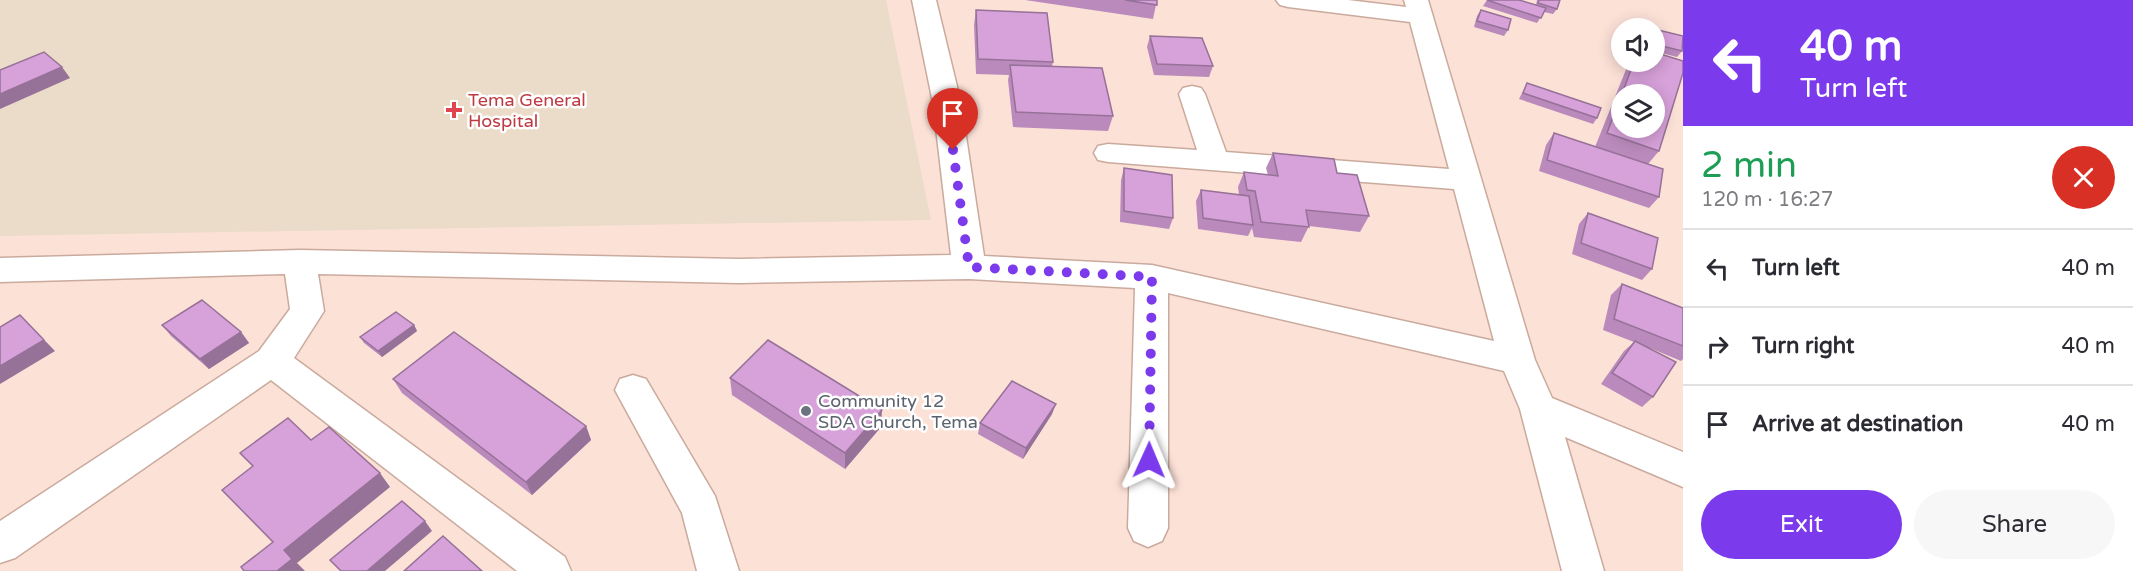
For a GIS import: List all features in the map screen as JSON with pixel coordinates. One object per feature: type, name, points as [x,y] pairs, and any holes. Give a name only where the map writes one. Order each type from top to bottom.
[{"type":"street","points":[[924,0],[947,102],[969,267]]},
{"type":"street","points":[[1288,0],[1419,8],[1517,360],[1538,409],[1583,571]]},
{"type":"street","points":[[1192,94],[1215,162]]},
{"type":"street","points":[[1108,153],[1467,180]]},
{"type":"street","points":[[0,544],[272,361],[307,311],[300,262]]},
{"type":"street","points":[[0,270],[300,262],[739,271],[969,267],[1152,277],[1517,360]]},
{"type":"street","points":[[1148,528],[1152,277]]},
{"type":"street","points":[[272,361],[550,571]]},
{"type":"street","points":[[633,390],[701,509],[718,571]]},
{"type":"street","points":[[1538,409],[1683,470]]},
{"type":"shaded area","name":"Tema General Hospital","points":[[0,0],[886,0],[931,220],[0,236]]},
{"type":"building","points":[[1125,0],[1157,0],[1157,5]]},
{"type":"building","points":[[1487,0],[1519,0],[1546,8],[1541,18]]},
{"type":"building","points":[[1539,0],[1560,0],[1557,9],[1538,3]]},
{"type":"building","points":[[976,10],[1047,13],[1053,62],[978,59]]},
{"type":"building","points":[[1481,10],[1511,19],[1508,30],[1477,21]]},
{"type":"building","points":[[1665,32],[1683,36],[1682,51],[1665,47]]},
{"type":"building","points":[[1150,36],[1202,38],[1213,66],[1157,64]]},
{"type":"building","points":[[44,52],[62,67],[0,94],[0,70]]},
{"type":"building","points":[[1665,55],[1683,61],[1683,73],[1665,132],[1665,84],[1626,84],[1630,72],[1665,72]]},
{"type":"building","points":[[1010,65],[1102,68],[1113,116],[1016,112]]},
{"type":"building","points":[[1527,83],[1601,108],[1597,118],[1523,93]]},
{"type":"building","points":[[1611,122],[1611,134],[1607,133]]},
{"type":"building","points":[[1554,133],[1663,169],[1659,197],[1547,160]]},
{"type":"building","points":[[1621,138],[1663,138],[1659,151]]},
{"type":"building","points":[[1273,153],[1334,159],[1337,173],[1357,175],[1369,216],[1306,210],[1309,227],[1261,222],[1255,191],[1247,190],[1244,172],[1278,176]]},
{"type":"building","points":[[1124,168],[1172,175],[1173,218],[1124,211]]},
{"type":"building","points":[[1201,190],[1249,196],[1253,225],[1203,218]]},
{"type":"building","points":[[1588,213],[1658,238],[1652,269],[1581,243]]},
{"type":"building","points":[[1622,284],[1683,308],[1683,346],[1614,319]]},
{"type":"building","points":[[202,300],[241,332],[200,359],[162,325]]},
{"type":"building","points":[[396,312],[414,325],[378,351],[360,337]]},
{"type":"building","points":[[20,315],[44,340],[0,366],[0,327]]},
{"type":"building","points":[[454,332],[586,426],[526,482],[393,379]]},
{"type":"building","name":"Community 12 SDA Church, Tema","points":[[768,340],[882,410],[845,453],[730,378]]},
{"type":"building","points":[[1635,341],[1676,362],[1653,397],[1612,373]]},
{"type":"building","points":[[1012,381],[1056,404],[1026,448],[980,423]]},
{"type":"building","points":[[288,418],[311,440],[329,427],[380,473],[284,550],[292,559],[277,571],[244,571],[241,567],[273,542],[222,490],[253,466],[240,453]]},
{"type":"building","points":[[402,501],[425,521],[367,571],[341,571],[330,560]]},
{"type":"building","points":[[443,536],[482,571],[404,571]]},
{"type":"place","name":"Tema General Hospital","points":[[454,110]]},
{"type":"place","name":"Community 12 SDA Church, Tema","points":[[806,411]]},
{"type":"route","points":[[953,150],[969,267],[1152,277],[1149,460]]}]
